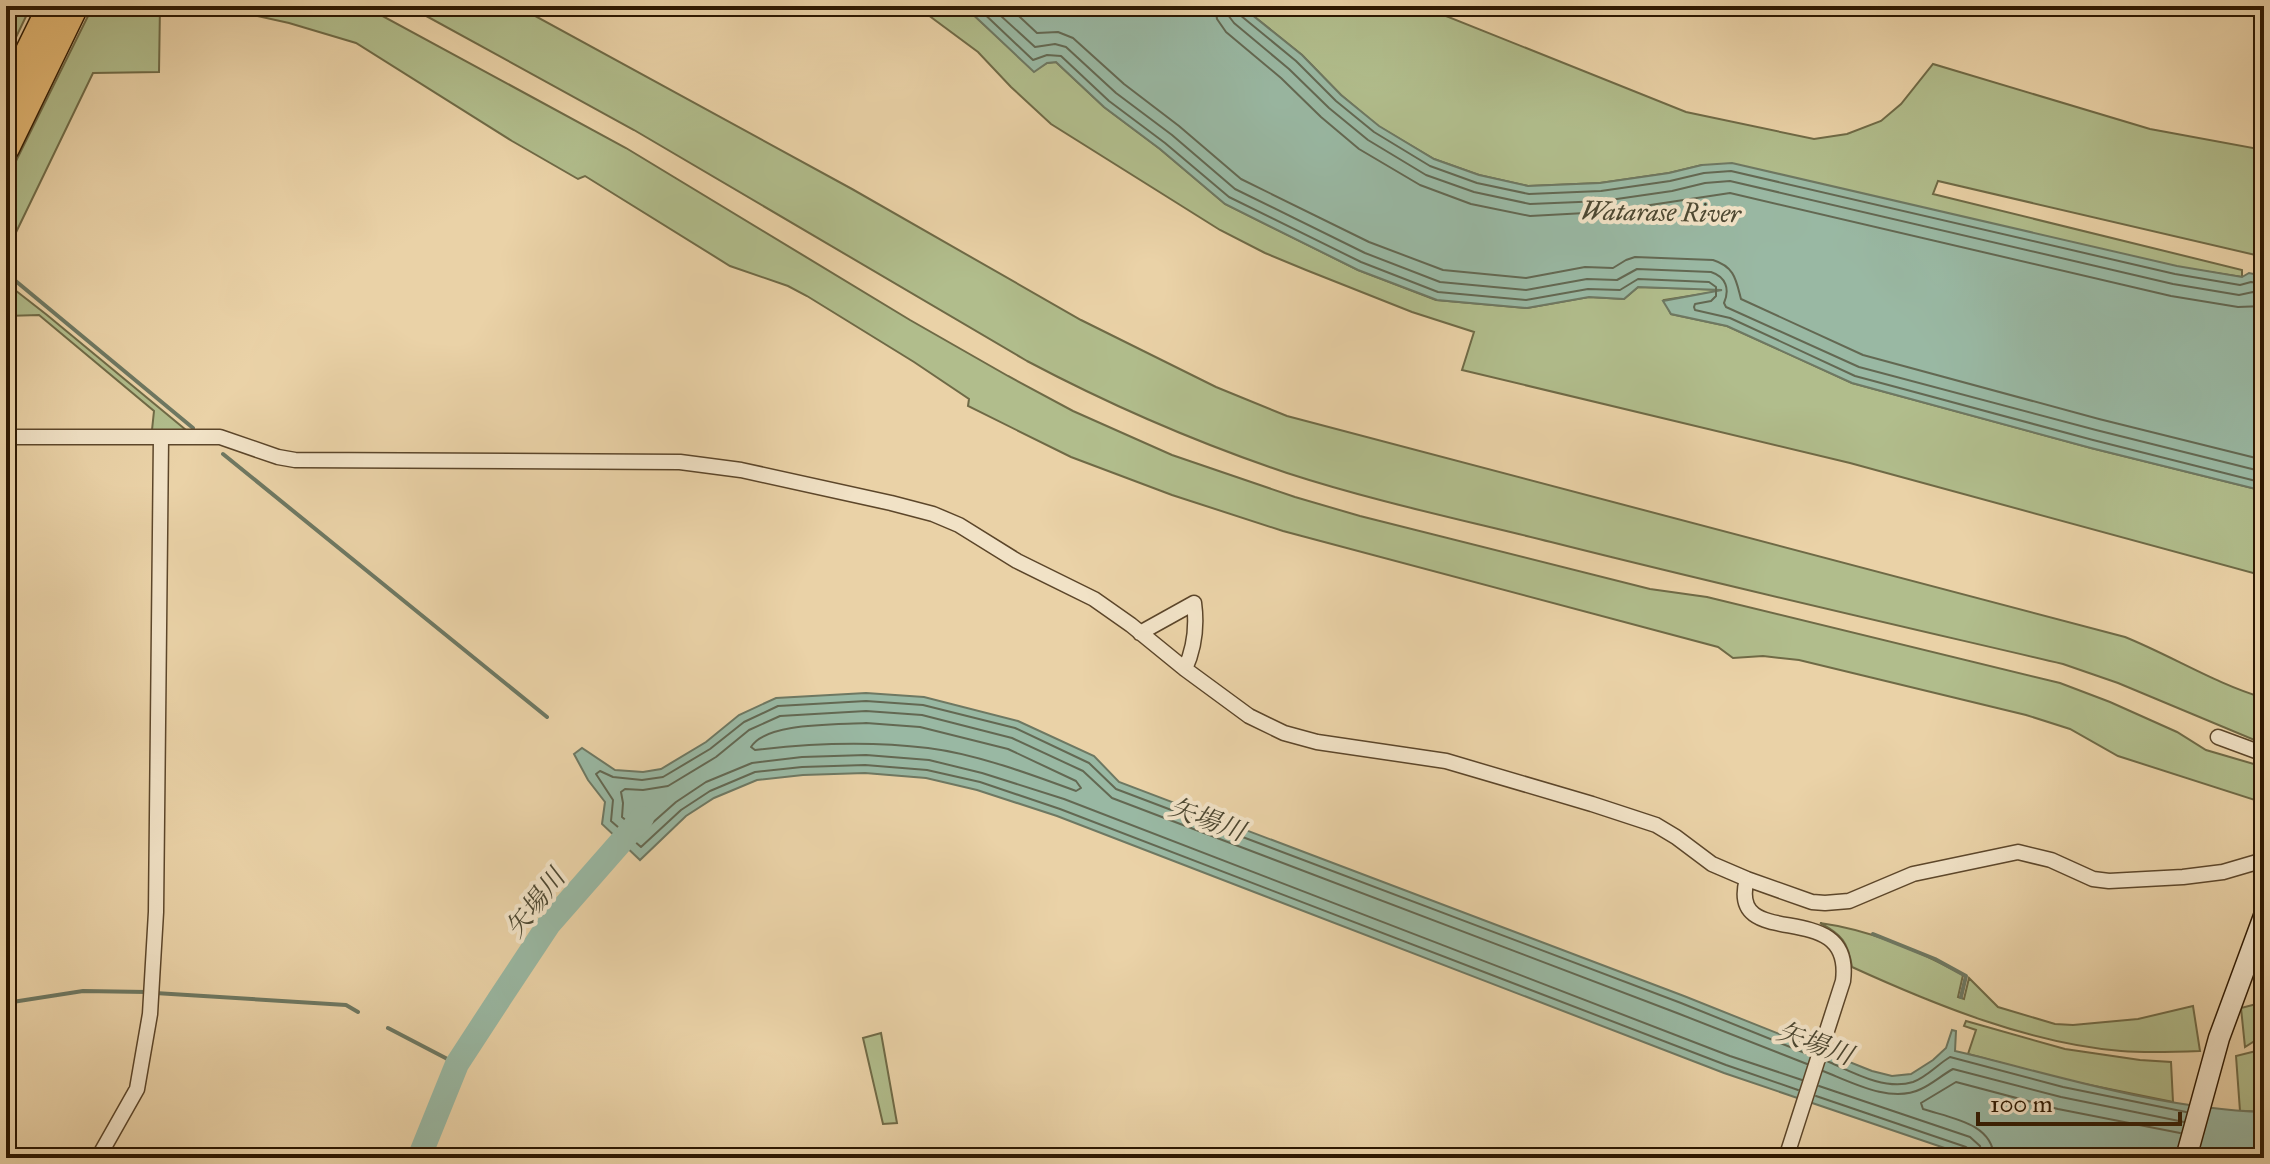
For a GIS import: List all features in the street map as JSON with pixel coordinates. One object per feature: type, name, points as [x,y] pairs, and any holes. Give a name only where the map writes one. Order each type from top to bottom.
[{"type":"highway","points":[[6,98],[51,6]]},
{"type":"highway","points":[[6,148],[75,6]]},
{"type":"main road","points":[[2186,1158],[2207,1074],[2264,916]]},
{"type":"street","points":[[6,437],[220,437],[295,460],[680,462],[741,470],[891,503],[933,514],[959,525],[1017,561],[1094,599],[1249,716],[1284,733],[1317,742],[1446,761],[1605,808],[1656,825],[1712,864],[1812,902],[1838,903],[1859,898],[1913,874],[2005,853],[2034,855],[2093,879],[2109,881],[2223,872],[2264,860]]},
{"type":"street","points":[[98,1158],[137,1089],[150,1014],[156,912],[161,438]]},
{"type":"street","points":[[1140,633],[1194,603],[1196,619],[1191,656],[1185,669]]},
{"type":"street","points":[[2218,737],[2264,754]]},
{"type":"street","points":[[1747,879],[1746,900],[1758,917],[1776,924],[1822,933],[1832,940],[1844,960],[1843,981],[1786,1158]]},
{"type":"shaded area","points":[[6,6],[31,6],[6,58]]},
{"type":"shaded area","points":[[93,6],[160,6],[159,72],[93,73],[7,251],[6,181]]},
{"type":"shaded area","points":[[212,6],[366,7],[626,148],[1008,376],[1073,411],[1172,455],[1360,516],[1650,589],[1707,597],[2060,683],[2177,732],[2206,750],[2264,767],[2264,803],[2118,756],[2070,729],[2026,715],[1799,660],[1763,656],[1733,658],[1718,647],[1283,531],[1172,495],[1071,457],[968,406],[969,399],[807,296],[788,286],[730,266],[585,176],[578,179],[512,141],[356,43],[289,23]]},
{"type":"shaded area","points":[[408,6],[517,6],[852,189],[1081,320],[1216,387],[1287,416],[2125,637],[2264,698],[2264,744],[2118,683],[2063,664],[1385,501],[1287,473],[1187,436],[1027,361],[634,130]]},
{"type":"shaded area","points":[[916,6],[964,6],[1034,71],[1047,63],[1056,62],[1104,107],[1225,204],[1358,270],[1436,300],[1527,308],[1589,297],[1624,299],[1638,287],[1728,290],[1664,300],[1671,314],[1727,326],[1852,383],[2264,491],[2264,576],[1850,463],[1462,370],[1474,332],[1412,312],[1306,270],[1220,230],[1051,124],[978,52]]},
{"type":"shaded area","points":[[1241,6],[1421,6],[1686,112],[1814,139],[1847,134],[1881,121],[1901,104],[1933,64],[2150,129],[2264,150],[2264,257],[1938,181],[1933,194],[2242,270],[2242,277],[2177,267],[1702,165],[1600,183],[1528,186],[1479,175],[1434,159],[1378,126],[1341,95],[1302,55]]},
{"type":"shaded area","points":[[6,283],[186,430],[152,430],[154,411],[39,315],[6,316]]},
{"type":"shaded area","points":[[1820,923],[1876,936],[1911,949],[1963,975],[1958,997],[1964,999],[1969,978],[1998,1007],[2055,1024],[2138,1019],[2193,1006],[2200,1051],[2141,1052],[2087,1047],[1983,1020],[1852,967],[1843,940]]},
{"type":"shaded area","points":[[2264,1002],[2264,1035],[2245,1047],[2241,1008]]},
{"type":"shaded area","points":[[1966,1021],[2065,1049],[2171,1062],[2173,1102],[2065,1080],[1968,1054],[1976,1030],[1964,1026]]},
{"type":"shaded area","points":[[881,1033],[897,1123],[883,1124],[863,1038]]},
{"type":"shaded area","points":[[2264,1049],[2264,1112],[2240,1111],[2236,1056]]},
{"type":"water","name":"Watarase River","points":[[964,6],[1241,6],[1302,55],[1341,95],[1379,126],[1434,159],[1479,175],[1528,186],[1600,183],[1702,165],[1732,163],[2177,266],[2242,277],[2249,273],[2264,276],[2264,491],[1852,383],[1727,326],[1671,314],[1663,301],[1722,290],[1638,287],[1624,299],[1589,297],[1527,308],[1437,300],[1358,270],[1225,204],[1104,107],[1056,62],[1047,63],[1034,72]]},
{"type":"water","points":[[866,693],[924,697],[1018,721],[1094,756],[1119,782],[1684,996],[1872,1071],[1892,1076],[1911,1074],[1946,1048],[1952,1030],[1956,1031],[1955,1051],[2152,1099],[2264,1112],[2264,1158],[1974,1158],[1724,1073],[1057,816],[977,790],[926,778],[865,773],[757,780],[714,798],[686,816],[640,860],[602,824],[605,802],[574,754],[582,748],[615,770],[643,772],[661,769],[706,742],[739,715],[776,698]]},
{"type":"waterway","points":[[6,273],[193,428]]},
{"type":"waterway","points":[[223,454],[547,717]]},
{"type":"waterway","name":"矢場川","points":[[419,1158],[457,1064],[500,998],[549,924],[642,818]]},
{"type":"waterway","points":[[1873,934],[1935,959],[1966,976],[1961,997]]},
{"type":"waterway","points":[[6,1003],[83,991],[147,992]]},
{"type":"waterway","points":[[155,993],[346,1005],[358,1012]]},
{"type":"waterway","points":[[388,1028],[457,1064]]}]
